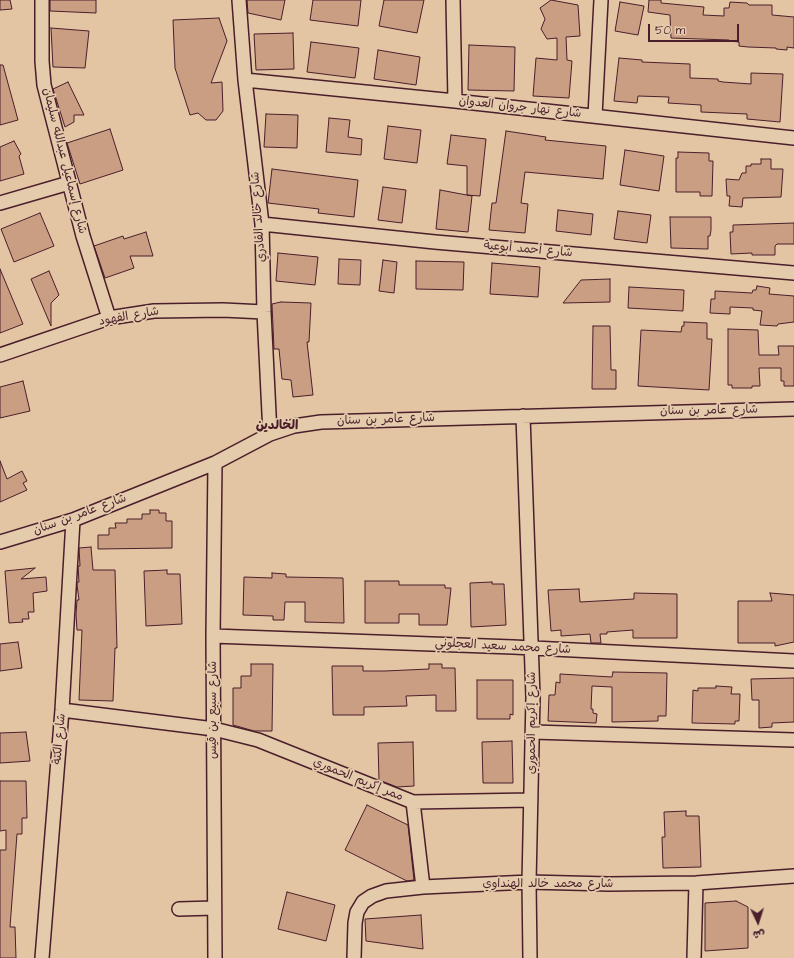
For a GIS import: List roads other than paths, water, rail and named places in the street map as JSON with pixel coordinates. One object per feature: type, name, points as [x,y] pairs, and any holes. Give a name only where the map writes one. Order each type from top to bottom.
[{"type":"street","name":"شارع إسماعيل عبدالله سليمان","points":[[42,0],[42,61],[44,85],[69,183],[109,318]]},
{"type":"street","name":"شارع خالد القادري","points":[[239,0],[245,80],[262,224],[264,312],[270,434]]},
{"type":"street","points":[[453,0],[455,101]]},
{"type":"street","points":[[595,116],[601,0]]},
{"type":"street","name":"شارع نهار جروان العدوان","points":[[245,80],[794,138]]},
{"type":"street","points":[[0,203],[69,183]]},
{"type":"street","name":"شارع أحمد أبوعية","points":[[262,224],[435,242],[794,273]]},
{"type":"street","name":"شارع الفهود","points":[[0,355],[109,318],[154,311],[224,310],[264,312]]},
{"type":"street","name":"شارع عامر بن سنان","points":[[0,542],[73,520],[215,463],[270,434],[294,426],[321,422],[794,410]]},
{"type":"street","name":"شارع إكريم الحموري","points":[[523,416],[532,648],[533,732],[529,882],[530,958]]},
{"type":"street","name":"شارع سبيع بن قيس","points":[[215,463],[213,636],[215,958]]},
{"type":"street","name":"شارع الكتة","points":[[42,958],[62,710],[73,520]]},
{"type":"street","name":"شارع محمد سعيد العجلوني","points":[[213,636],[532,648],[794,661]]},
{"type":"street","name":"ممر إكريم الحموري","points":[[62,710],[214,729],[258,740],[289,751],[413,802],[531,800]]},
{"type":"street","points":[[533,732],[794,740]]},
{"type":"street","points":[[413,802],[423,887]]},
{"type":"street","name":"شارع محمد خالد الهنداوي","points":[[354,958],[355,923],[357,912],[363,902],[372,896],[386,891],[423,887],[529,882],[609,884],[696,883],[794,876]]},
{"type":"street","points":[[694,958],[696,883]]},
{"type":"street","points":[[179,909],[214,908]]},
{"type":"district","name":"الخالدين","points":[[277,426]]}]
